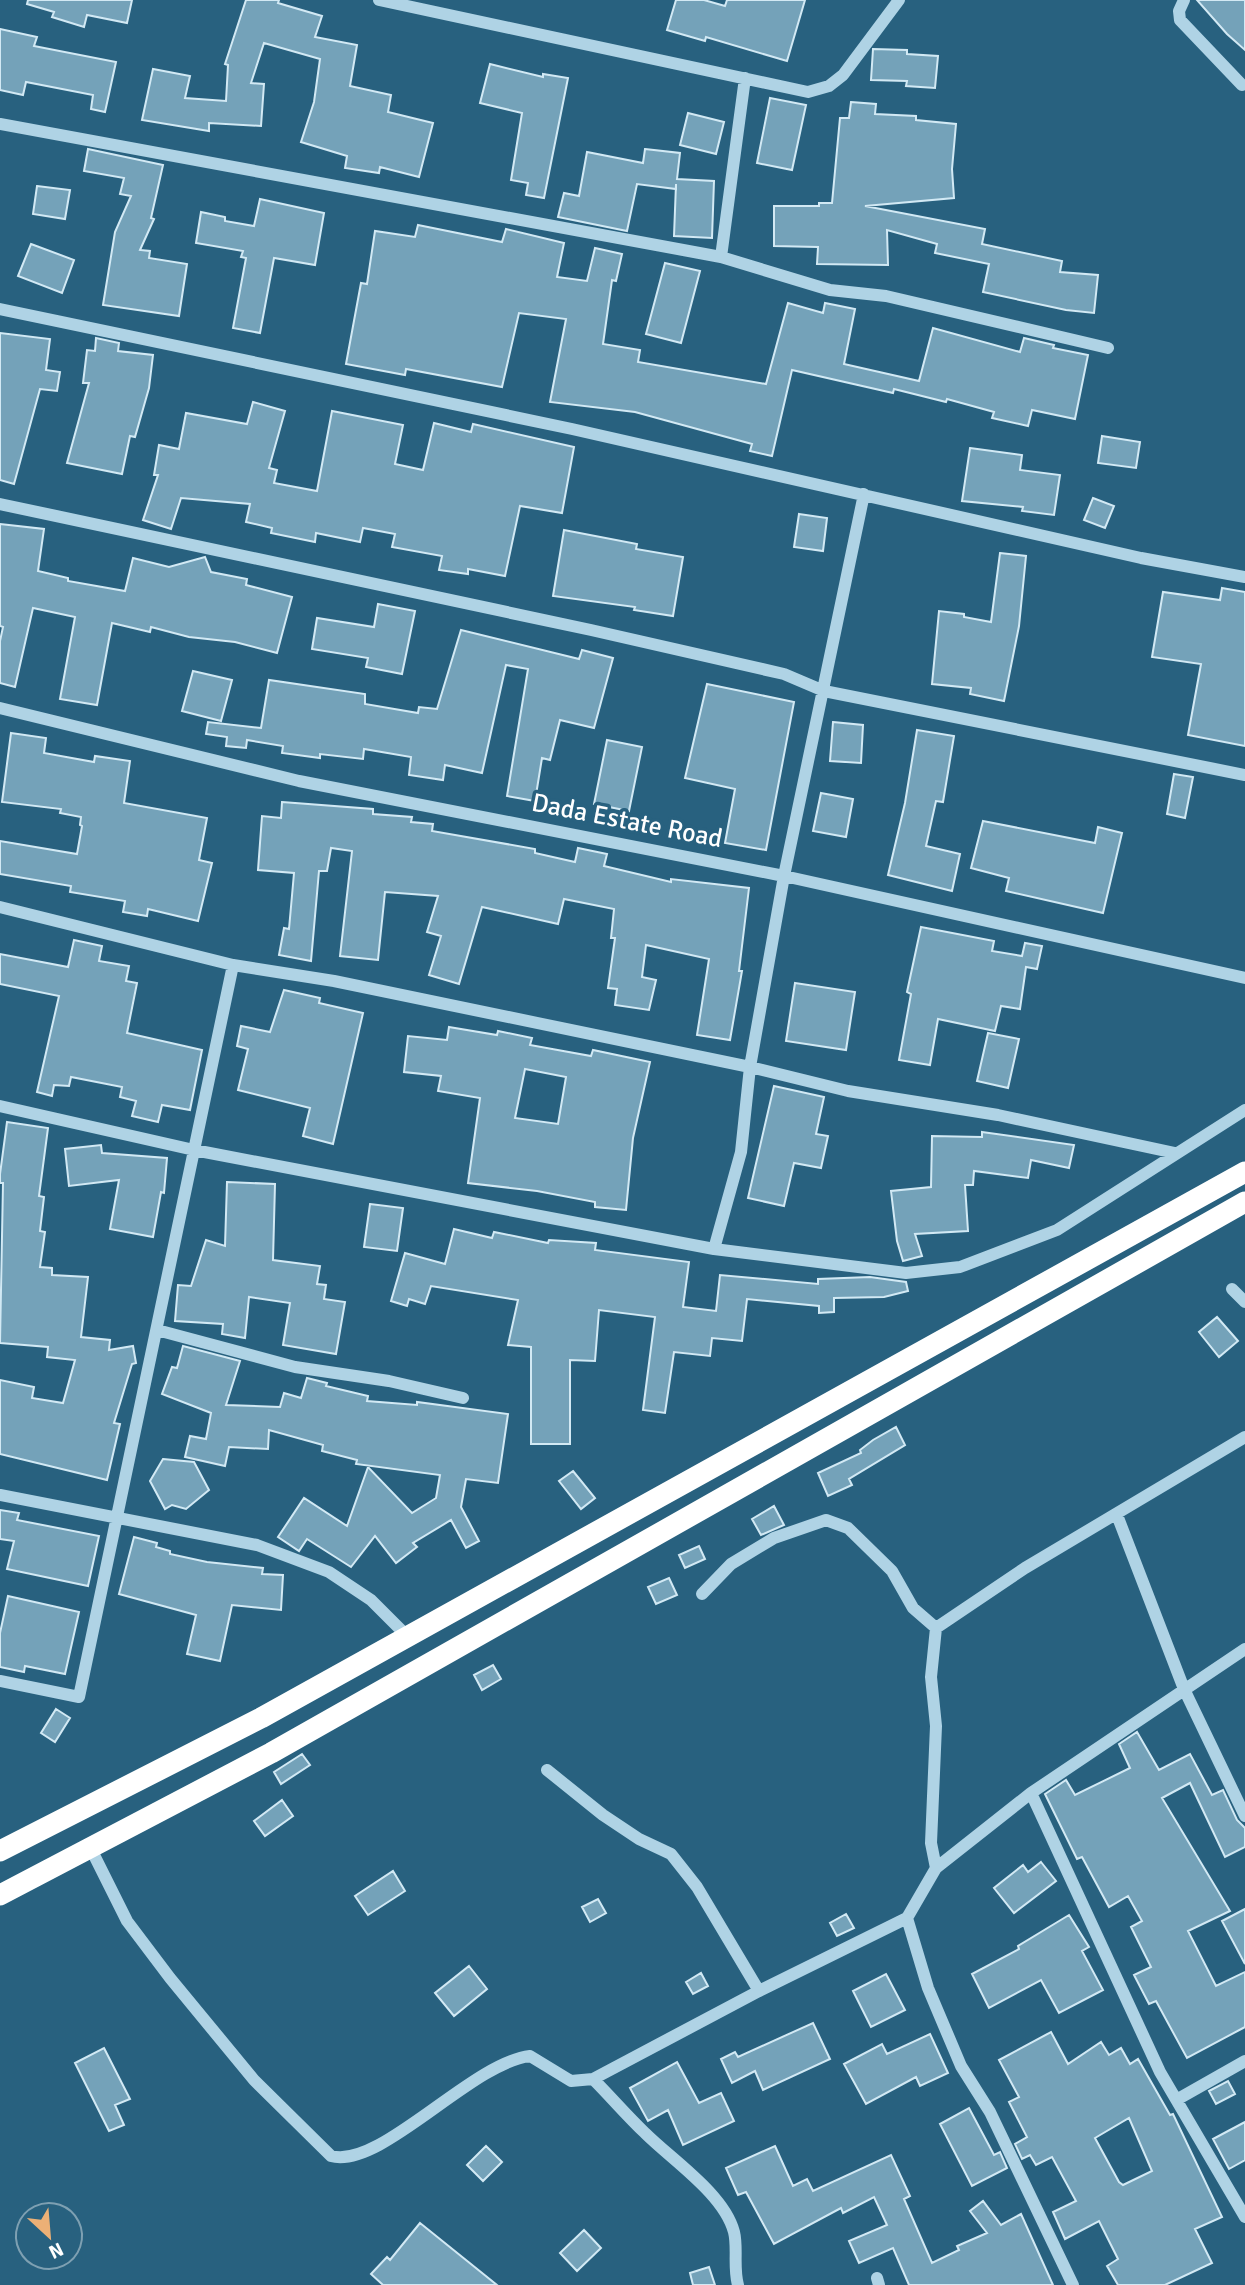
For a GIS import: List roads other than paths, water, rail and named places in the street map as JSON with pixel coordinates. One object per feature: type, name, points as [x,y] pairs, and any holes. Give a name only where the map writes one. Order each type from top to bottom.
[{"type":"highway","points":[[0,1851],[261,1718],[1245,1171]]},
{"type":"highway","points":[[0,1895],[271,1753],[1245,1202]]},
{"type":"street","points":[[379,0],[808,92],[829,86],[843,75],[899,0]]},
{"type":"street","points":[[1184,0],[1179,10],[1180,20],[1242,85]]},
{"type":"street","points":[[721,257],[745,79]]},
{"type":"street","points":[[0,124],[721,257],[830,290],[886,296],[1108,348]]},
{"type":"street","points":[[0,309],[572,429],[1141,558],[1245,577]]},
{"type":"street","points":[[714,1249],[741,1152],[750,1067],[784,876],[864,494]]},
{"type":"street","points":[[0,504],[785,674],[824,691],[1245,775]]},
{"type":"street","name":"Dada Estate Road","points":[[0,708],[299,781],[784,876],[1245,978]]},
{"type":"street","points":[[0,907],[233,965],[334,981],[750,1067],[848,1091],[998,1115],[1175,1153]]},
{"type":"street","points":[[0,1681],[79,1697],[119,1519],[233,965]]},
{"type":"street","points":[[0,1106],[194,1150],[714,1249],[906,1273],[960,1267],[1057,1230],[1245,1110]]},
{"type":"street","points":[[1232,1289],[1245,1302]]},
{"type":"street","points":[[157,1330],[295,1367],[389,1381],[463,1398]]},
{"type":"street","points":[[936,1628],[1025,1568],[1245,1437]]},
{"type":"street","points":[[0,1495],[257,1545],[330,1572],[371,1600],[407,1636]]},
{"type":"street","points":[[1117,1515],[1184,1689],[1245,1816]]},
{"type":"street","points":[[702,1594],[731,1564],[774,1538],[826,1520],[848,1528],[892,1571],[901,1592],[913,1608],[936,1628]]},
{"type":"street","points":[[936,1628],[931,1677],[936,1726],[931,1843],[936,1867]]},
{"type":"street","points":[[91,1849],[127,1921],[170,1978],[254,2080],[331,2156],[343,2159],[360,2155],[439,2106],[492,2068],[516,2058],[530,2056],[571,2081],[593,2079],[759,1991],[907,1918],[936,1867],[1031,1793],[1245,1649]]},
{"type":"street","points":[[547,1770],[621,1827],[671,1854],[697,1887],[759,1991]]},
{"type":"street","points":[[1031,1793],[1160,2072],[1245,2217]]},
{"type":"street","points":[[907,1918],[928,1988],[961,2066],[990,2112],[1073,2285]]},
{"type":"street","points":[[1178,2099],[1245,2061]]},
{"type":"street","points":[[593,2079],[647,2135],[700,2182],[725,2215],[734,2233],[733,2267],[738,2285]]}]
